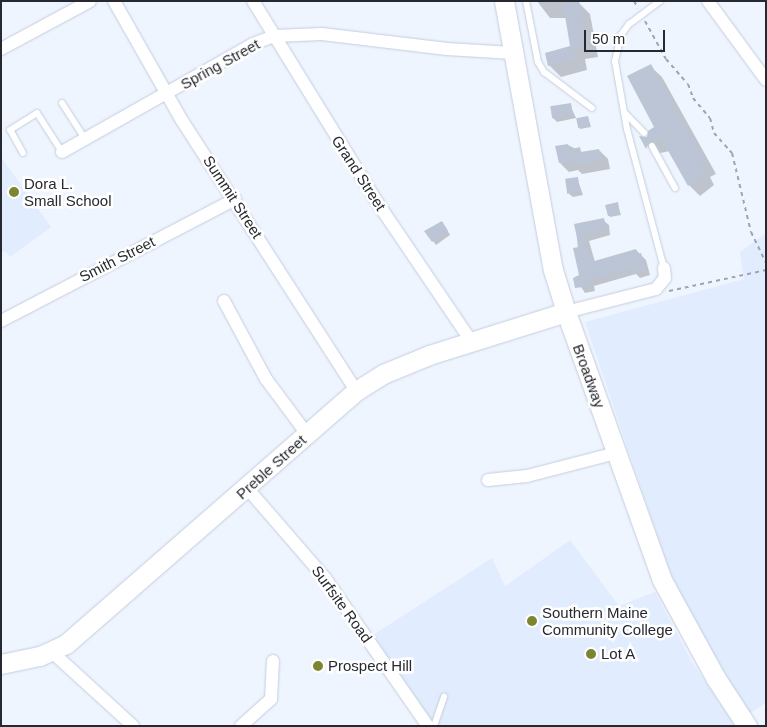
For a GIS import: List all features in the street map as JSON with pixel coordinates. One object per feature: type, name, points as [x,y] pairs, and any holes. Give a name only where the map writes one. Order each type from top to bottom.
[{"type":"street","points":[[1,49],[90,1]]},
{"type":"street","name":"Summit Street","points":[[114,1],[167,93],[356,391]]},
{"type":"street","name":"Grand Street","points":[[253,1],[377,202],[471,341]]},
{"type":"street","name":"Broadway","points":[[504,1],[553,270],[566,312],[662,580],[714,677],[747,726]]},
{"type":"street","points":[[708,1],[766,80]]},
{"type":"street","name":"Spring Street","points":[[62,152],[253,44],[274,36],[322,34],[446,50],[513,53]]},
{"type":"street","name":"Smith Street","points":[[1,320],[234,199]]},
{"type":"street","points":[[566,312],[656,289],[665,278],[664,268]]},
{"type":"street","points":[[224,301],[262,371],[307,434]]},
{"type":"street","name":"Preble Street","points":[[1,664],[52,652],[83,630],[356,391],[399,366],[471,341],[566,312]]},
{"type":"street","points":[[488,480],[527,476],[616,453]]},
{"type":"street","name":"Surfsite Road","points":[[247,488],[325,578],[428,726]]},
{"type":"street","points":[[52,652],[133,726]]},
{"type":"street","points":[[242,726],[271,699],[273,661]]},
{"type":"lane","points":[[526,1],[541,67],[592,108]]},
{"type":"lane","points":[[660,1],[629,24],[618,44],[616,77],[664,268]]},
{"type":"lane","points":[[62,103],[85,139]]},
{"type":"lane","points":[[624,112],[644,133]]},
{"type":"lane","points":[[23,153],[10,130],[37,113],[62,152]]},
{"type":"lane","points":[[652,146],[675,188]]},
{"type":"lane","points":[[434,726],[444,697]]},
{"type":"path","points":[[634,1],[639,9]]},
{"type":"path","points":[[648,25],[666,59],[688,84],[693,98],[710,118],[714,133],[732,153],[751,232],[766,263]]},
{"type":"path","points":[[661,284],[671,293],[766,270]]},
{"type":"shaded area","name":"Dora L. Small School","points":[[1,157],[51,227],[10,257],[5,251],[1,253]]},
{"type":"shaded area","points":[[766,233],[766,703],[749,714],[682,600],[667,564],[585,322],[744,279],[740,252]]},
{"type":"shaded area","name":"Southern Maine Community College","points":[[570,540],[619,606],[655,592],[692,662],[735,726],[435,726],[373,635],[492,558],[505,586]]},
{"type":"building","points":[[579,1],[587,45],[574,48],[576,59],[548,66],[545,53],[570,46],[563,4]]},
{"type":"building","points":[[651,64],[706,162],[700,166],[704,173],[702,178],[688,186],[662,140],[649,142],[646,149],[639,136],[647,137],[648,131],[654,127],[627,76]]},
{"type":"building","points":[[571,103],[573,115],[552,118],[550,106]]},
{"type":"building","points":[[588,116],[590,126],[578,128],[576,118]]},
{"type":"building","points":[[568,144],[569,150],[580,147],[581,152],[599,149],[601,160],[572,166],[571,161],[559,163],[555,146]]},
{"type":"building","points":[[578,177],[580,192],[567,194],[565,179]]},
{"type":"building","points":[[618,202],[620,214],[608,216],[605,205]]},
{"type":"building","points":[[604,218],[606,229],[585,236],[591,262],[636,249],[638,254],[641,253],[646,270],[634,273],[632,268],[590,280],[591,286],[575,288],[573,278],[579,275],[573,248],[579,247],[574,224]]},
{"type":"building","points":[[442,221],[448,231],[432,242],[424,231]]},
{"type":"place","name":"Dora L. Small School","points":[[14,192]]},
{"type":"place","name":"Southern Maine Community College","points":[[532,621]]},
{"type":"place","name":"Lot A","points":[[591,654]]},
{"type":"place","name":"Prospect Hill","points":[[318,666]]}]
